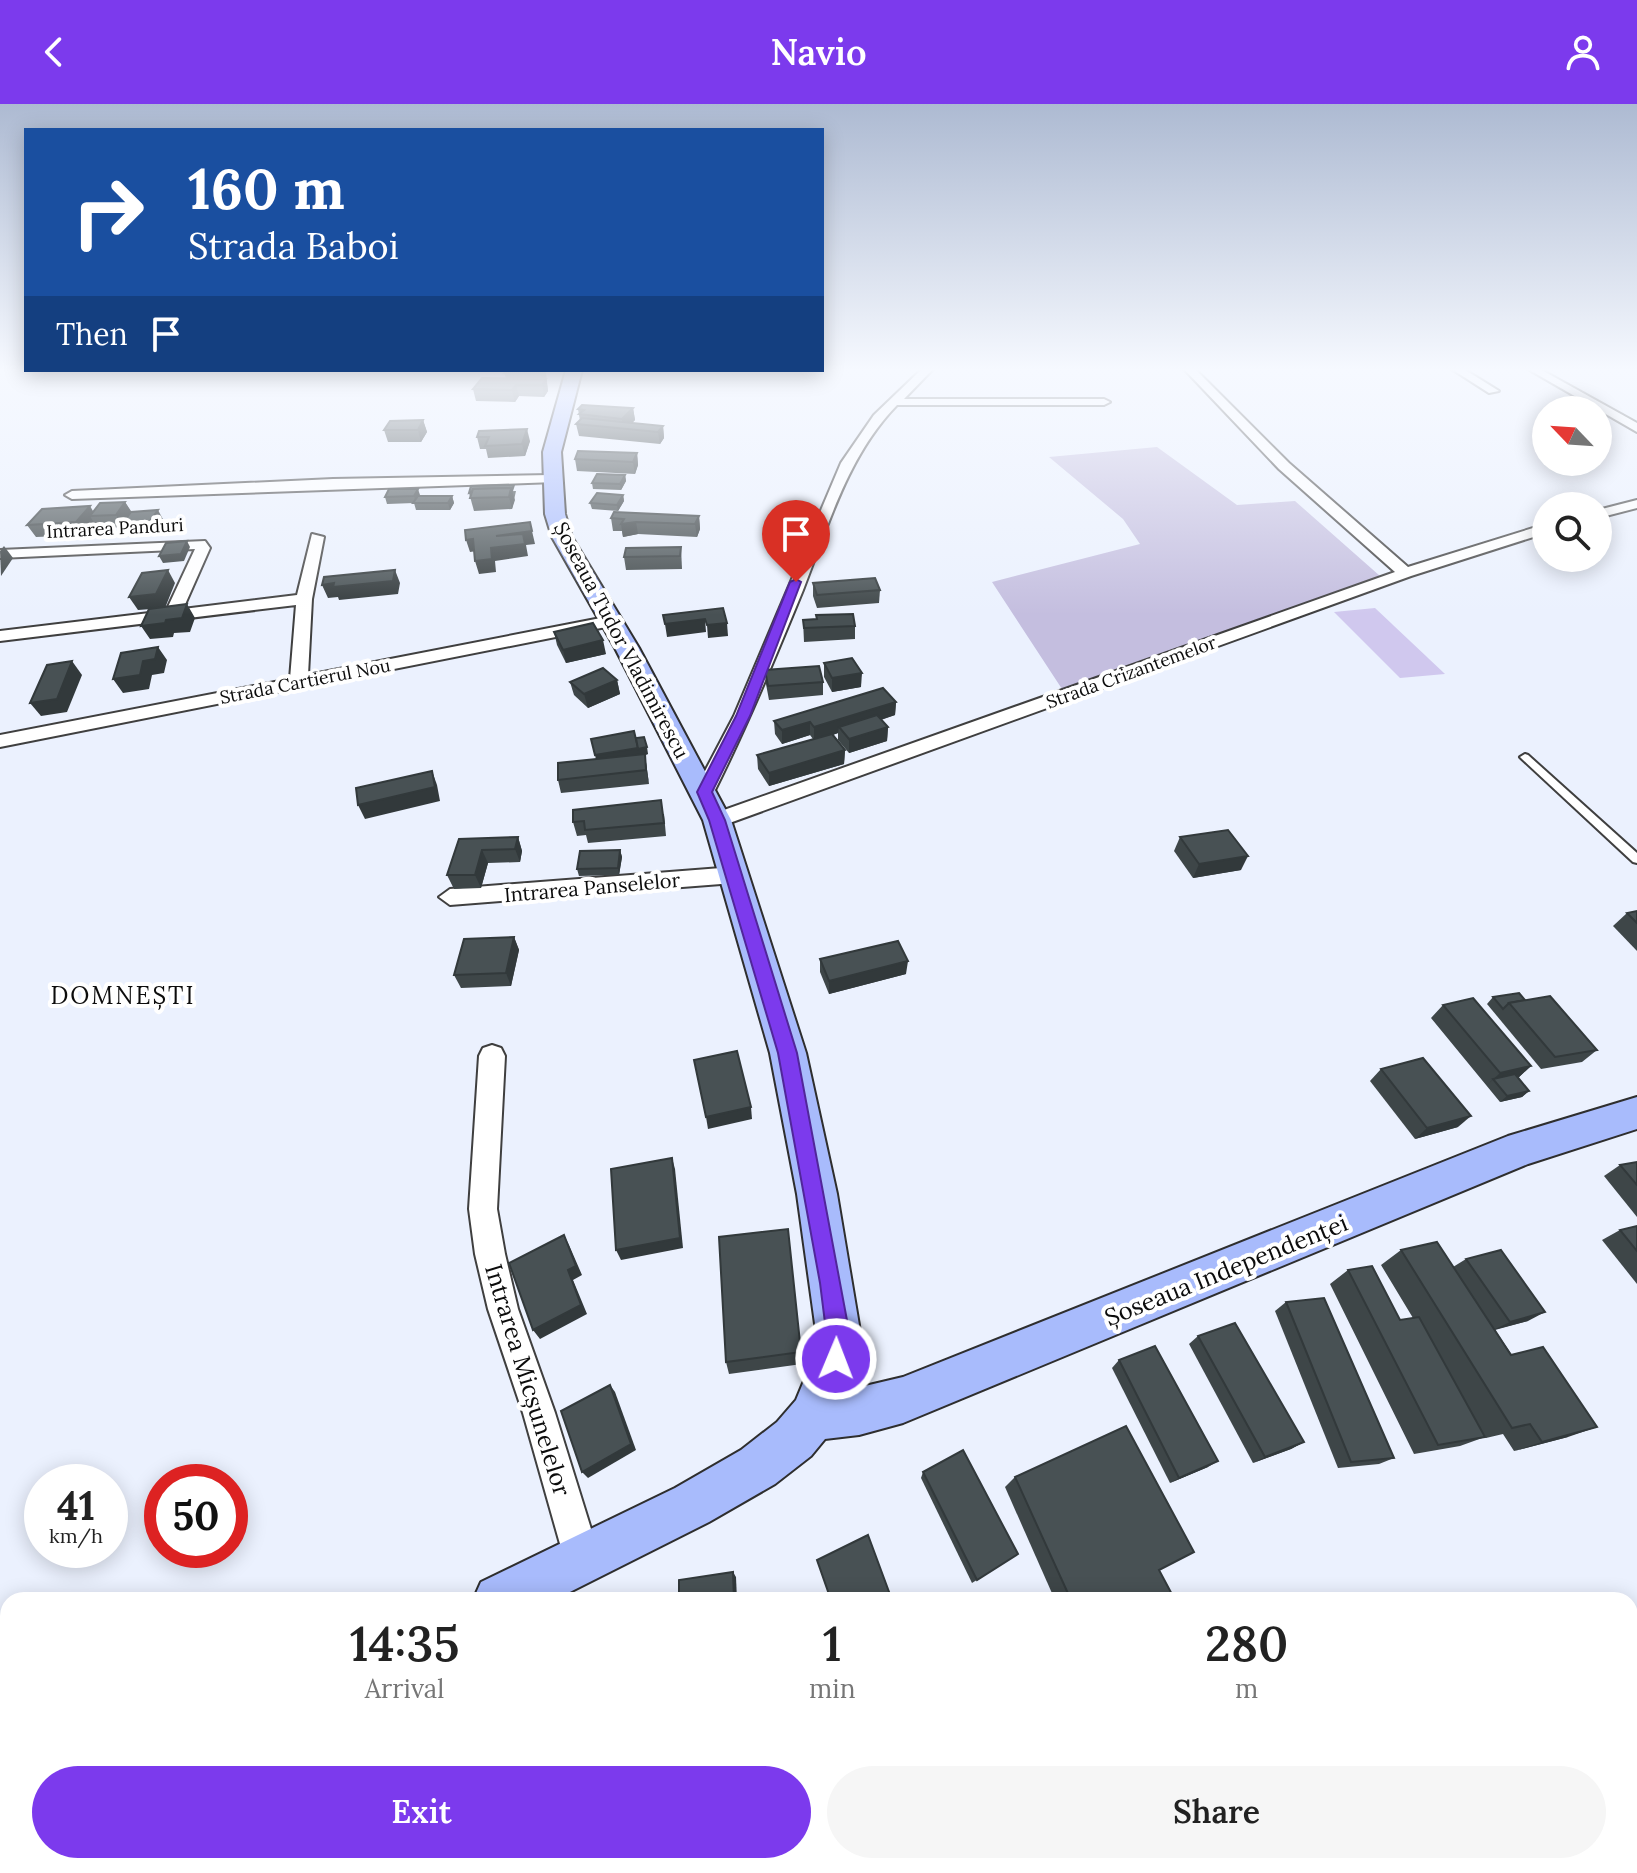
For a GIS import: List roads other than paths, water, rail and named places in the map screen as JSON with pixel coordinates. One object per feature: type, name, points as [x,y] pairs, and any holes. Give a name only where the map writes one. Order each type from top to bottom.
[{"type":"main road","name":"Șoseaua Tudor Vladimirescu","points":[[550,451],[550,479],[562,537],[711,806],[788,1053],[838,1331],[836,1359],[813,1417]]},
{"type":"main road","name":"Șoseaua Independenței","points":[[813,1417],[859,1412],[903,1400],[1522,1148],[1637,1113]]},
{"type":"main road","points":[[515,1592],[692,1505],[758,1467],[794,1439],[813,1417]]},
{"type":"street","points":[[711,806],[743,716],[835,488],[855,451]]},
{"type":"street","points":[[1269,451],[1406,573]]},
{"type":"street","points":[[72,495],[333,483],[550,479]]},
{"type":"street","points":[[1612,510],[1636,504]]},
{"type":"street","name":"Strada Crizantemelor","points":[[711,806],[1532,532]]},
{"type":"street","points":[[299,682],[304,599],[317,537]]},
{"type":"street","name":"Intrarea Panduri","points":[[0,554],[200,544],[203,548],[171,617]]},
{"type":"street","points":[[0,636],[304,599]]},
{"type":"street","name":"Strada Cartierul Nou","points":[[0,741],[611,621]]},
{"type":"street","name":"Intrarea Panselelor","points":[[450,897],[734,875]]},
{"type":"street","name":"Intrarea Micșunelelor","points":[[492,1056],[483,1209],[490,1254],[503,1309],[539,1413],[582,1558]]},
{"type":"lane","points":[[1525,757],[1637,859]]},
{"type":"district","name":"DOMNEȘTI","points":[[123,995]]}]
